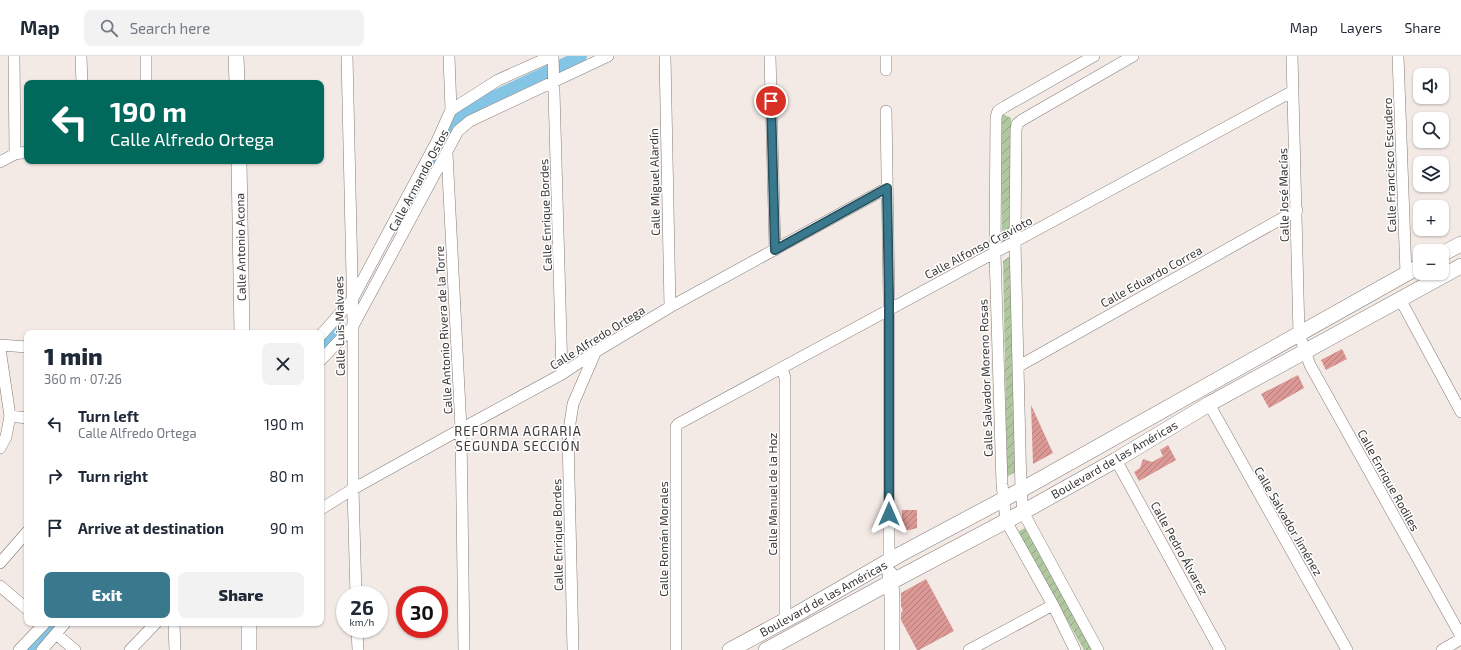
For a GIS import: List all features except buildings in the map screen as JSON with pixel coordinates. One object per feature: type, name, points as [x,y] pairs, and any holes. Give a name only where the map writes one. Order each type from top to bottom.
[{"type":"main road","points":[[236,56],[237,80]]},
{"type":"main road","name":"Calle Antonio Acona","points":[[239,164],[242,330]]},
{"type":"main road","points":[[1449,250],[1461,244]]},
{"type":"main road","name":"Boulevard de las Américas","points":[[766,650],[1023,512],[1116,460],[1209,404],[1461,266]]},
{"type":"main road","name":"Boulevard de las Américas","points":[[730,650],[1284,344],[1299,334],[1413,270]]},
{"type":"main road","points":[[889,561],[891,582],[892,650]]},
{"type":"main road","points":[[248,626],[249,650]]},
{"type":"street","points":[[14,56],[15,154]]},
{"type":"street","points":[[81,56],[82,80]]},
{"type":"street","points":[[146,56],[146,80]]},
{"type":"street","name":"Calle Luis Malvaes","points":[[347,56],[353,326],[353,489],[356,586]]},
{"type":"street","points":[[449,56],[452,110],[498,80],[552,56]]},
{"type":"street","name":"Calle Enrique Bordes","points":[[552,56],[562,374]]},
{"type":"street","name":"Calle Armando Ostos","points":[[324,357],[353,326],[458,131],[470,121],[608,56]]},
{"type":"street","name":"Calle Miguel Alardín","points":[[665,56],[670,307]]},
{"type":"street","points":[[770,56],[775,250]]},
{"type":"street","points":[[886,56],[886,70]]},
{"type":"street","name":"Calle Salvador Moreno Rosas","points":[[1075,650],[1006,521],[1003,500],[994,253],[996,117],[998,111],[1094,56]]},
{"type":"street","points":[[1098,650],[1023,512],[1021,490],[1015,242],[1016,130],[1018,124],[1029,115],[1133,56]]},
{"type":"street","name":"Calle José Macías","points":[[1292,56],[1299,334]]},
{"type":"street","name":"Calle Francisco Escudero","points":[[1398,56],[1406,274]]},
{"type":"street","name":"Calle Alfonso Cravioto","points":[[676,427],[682,421],[1293,91]]},
{"type":"street","points":[[1018,99],[1029,115]]},
{"type":"street","name":"Calle Armando Ostos","points":[[324,332],[352,300],[452,110]]},
{"type":"street","points":[[886,111],[889,310],[889,561]]},
{"type":"street","points":[[0,162],[15,154],[24,152]]},
{"type":"street","name":"Calle Antonio Rivera de la Torre","points":[[447,153],[461,429],[464,650]]},
{"type":"street","name":"Calle Alfredo Ortega","points":[[324,508],[353,489],[562,374],[595,352],[670,307],[887,188]]},
{"type":"street","name":"Calle Eduardo Correa","points":[[1019,366],[1296,210]]},
{"type":"street","points":[[372,262],[385,268]]},
{"type":"street","points":[[1400,299],[1461,412]]},
{"type":"street","name":"Calle Enrique Rodiles","points":[[1299,334],[1304,352],[1310,365],[1461,638],[1442,650]]},
{"type":"street","points":[[0,345],[24,347]]},
{"type":"street","points":[[0,348],[10,416],[6,437],[0,448]]},
{"type":"street","name":"Calle Enrique Bordes","points":[[573,650],[568,436],[573,404],[595,352]]},
{"type":"street","name":"Calle Manuel de la Hoz","points":[[782,368],[785,378],[785,620]]},
{"type":"street","name":"Calle Salvador Jiménez","points":[[1209,404],[1348,650]]},
{"type":"street","points":[[10,416],[24,418]]},
{"type":"street","name":"Calle Román Morales","points":[[676,427],[676,650]]},
{"type":"street","name":"Calle Pedro Álvarez","points":[[1116,460],[1220,650]]},
{"type":"street","points":[[0,563],[24,535]]},
{"type":"street","points":[[0,586],[24,606]]},
{"type":"street","points":[[969,650],[985,646],[1052,605]]},
{"type":"street","points":[[19,650],[41,626]]},
{"type":"street","points":[[42,650],[63,626]]},
{"type":"street","points":[[130,650],[153,626]]},
{"type":"street","points":[[174,626],[175,650]]},
{"type":"street","points":[[56,634],[75,650]]},
{"type":"street","points":[[357,638],[358,650]]},
{"type":"green space","points":[[1001,113],[1011,118],[1012,240],[1002,245]]},
{"type":"green space","points":[[1012,255],[1017,471],[1007,477],[1003,261]]},
{"type":"green space","points":[[1025,528],[1093,650],[1084,650],[1017,532]]},
{"type":"waterway","points":[[403,221],[453,126],[462,116],[480,103],[581,56]]},
{"type":"waterway","points":[[324,345],[339,329]]},
{"type":"waterway","points":[[29,650],[49,626]]},
{"type":"district","name":"REFORMA AGRARIA SEGUNDA SECCIÓN","points":[[518,438]]},
{"type":"route","points":[[771,101],[775,250],[887,188],[889,297],[889,514]]}]
